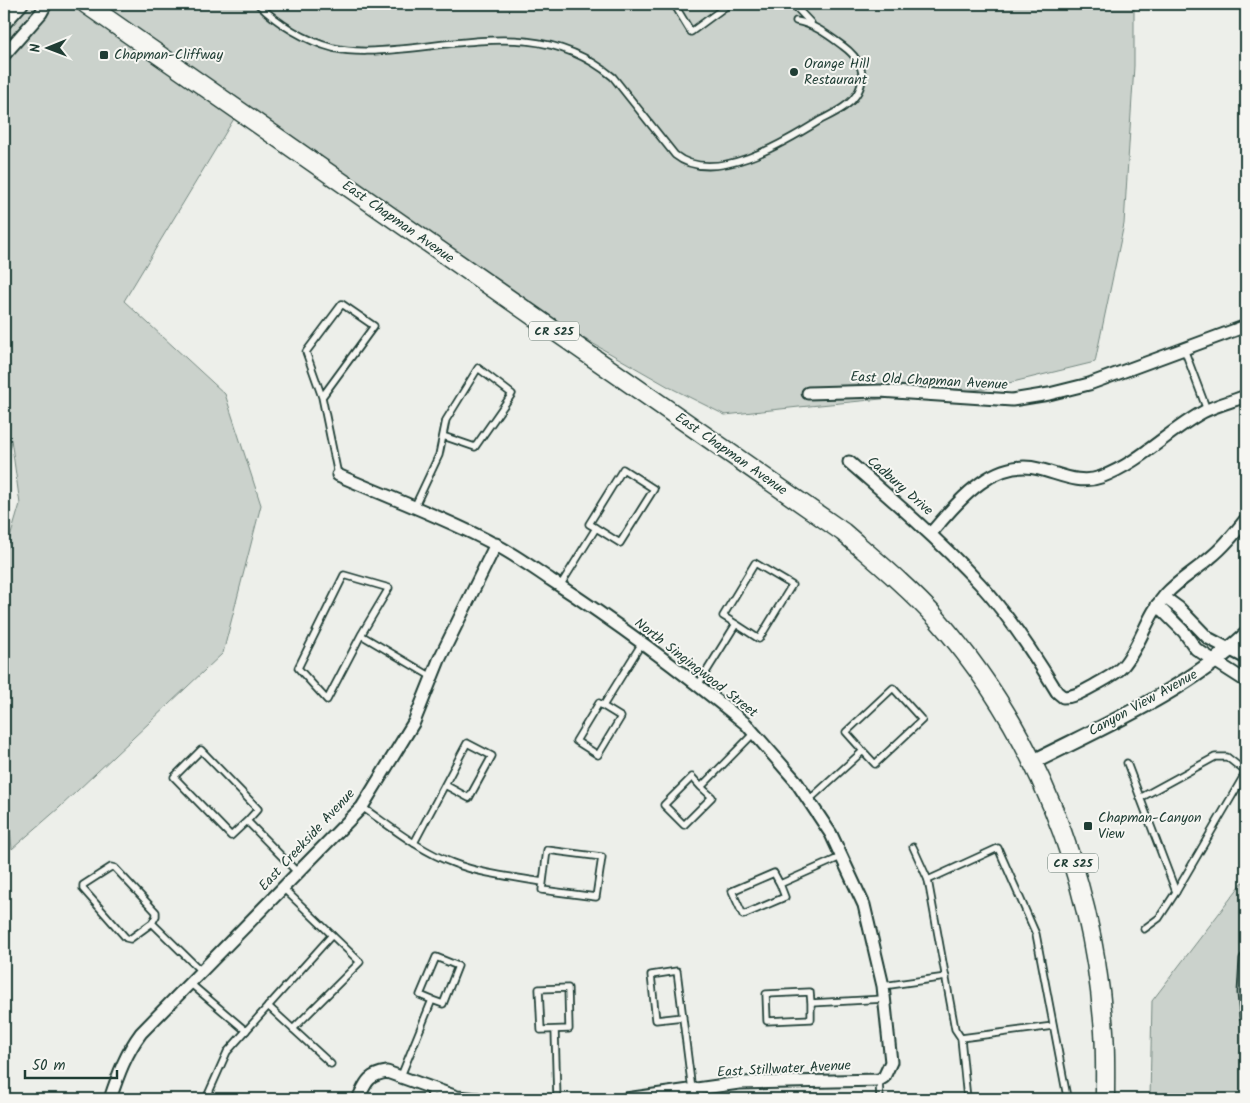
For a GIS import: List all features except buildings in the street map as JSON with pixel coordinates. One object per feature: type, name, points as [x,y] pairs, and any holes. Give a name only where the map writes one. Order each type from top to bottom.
[{"type":"main road","name":"East Chapman Avenue","points":[[86,4],[843,532],[916,597],[938,620],[990,689],[1011,721],[1033,762],[1067,844],[1079,881],[1092,938],[1104,1022],[1105,1099]]},
{"type":"street","points":[[4,24],[22,4]]},
{"type":"street","points":[[5,52],[41,13],[46,4]]},
{"type":"street","name":"East Old Chapman Avenue","points":[[808,393],[880,391],[952,395],[988,400],[1012,400],[1049,394],[1089,384],[1246,326]]},
{"type":"street","points":[[930,533],[957,502],[979,484],[998,472],[1010,468],[1024,467],[1038,468],[1078,480],[1101,477],[1143,455],[1193,418],[1207,410],[1246,396]]},
{"type":"street","points":[[1229,402],[1246,403]]},
{"type":"street","name":"Cadbury Drive","points":[[849,462],[930,533],[980,585],[1028,645],[1057,692],[1063,697],[1071,697],[1084,691],[1114,674],[1123,666],[1134,649],[1144,627],[1161,601]]},
{"type":"street","name":"North Singingwood Street","points":[[338,475],[442,518],[496,544],[560,586],[642,644],[698,685],[746,724],[795,780],[809,800],[831,834],[864,905],[883,986],[891,1062],[881,1079]]},
{"type":"street","points":[[1161,601],[1183,578],[1210,558],[1231,538],[1246,519]]},
{"type":"street","name":"East Creekside Avenue","points":[[110,1099],[123,1063],[141,1033],[362,807],[414,722],[432,677],[496,544]]},
{"type":"street","points":[[1161,601],[1179,608],[1208,638],[1246,658]]},
{"type":"street","points":[[1161,601],[1196,648],[1246,681]]},
{"type":"street","name":"Canyon View Avenue","points":[[1033,762],[1145,705],[1216,662],[1246,635]]},
{"type":"street","points":[[1246,958],[1244,994],[1246,1017]]},
{"type":"street","points":[[358,1099],[365,1084],[374,1074],[386,1072],[457,1097],[478,1099]]},
{"type":"street","name":"East Stillwater Avenue","points":[[626,1099],[676,1096],[692,1090],[739,1083],[881,1079]]},
{"type":"lane","points":[[258,4],[278,21],[302,35],[332,48],[389,50],[467,41],[508,39],[536,42],[567,51],[603,68],[613,77],[675,155],[682,161],[702,166],[746,159],[806,130],[845,106],[856,96],[862,77],[861,68],[857,60],[849,51],[825,33],[796,21]]},
{"type":"lane","points":[[674,4],[691,32],[729,4]]},
{"type":"lane","points":[[792,4],[814,27]]},
{"type":"lane","points":[[322,397],[374,326],[342,304],[306,352],[322,397],[338,475]]},
{"type":"lane","points":[[1184,349],[1207,410]]},
{"type":"lane","points":[[414,508],[439,455],[446,420],[478,368],[512,394],[476,447],[443,436]]},
{"type":"lane","points":[[622,469],[654,489],[620,544],[596,528],[589,524],[622,469]]},
{"type":"lane","points":[[560,586],[596,528]]},
{"type":"lane","points":[[755,563],[792,585],[759,639],[736,624],[723,616],[755,563]]},
{"type":"lane","points":[[344,575],[389,588],[361,635],[327,700],[298,668],[344,575]]},
{"type":"lane","points":[[698,685],[736,624]]},
{"type":"lane","points":[[361,635],[432,677]]},
{"type":"lane","points":[[603,706],[642,644]]},
{"type":"lane","points":[[893,688],[922,720],[875,764],[863,751],[846,732],[893,688]]},
{"type":"lane","points":[[599,703],[603,706],[621,717],[598,755],[576,741],[599,703]]},
{"type":"lane","points":[[701,787],[754,733]]},
{"type":"lane","points":[[414,843],[445,785],[468,742],[492,756],[470,798],[445,785]]},
{"type":"lane","points":[[201,750],[258,809],[247,821],[231,836],[174,777],[201,750]]},
{"type":"lane","points":[[809,800],[863,751]]},
{"type":"lane","points":[[1140,798],[1216,757],[1227,757],[1246,772],[1176,892],[1158,918],[1144,929]]},
{"type":"lane","points":[[1127,763],[1176,892]]},
{"type":"lane","points":[[692,777],[701,787],[712,797],[684,825],[664,805],[692,777]]},
{"type":"lane","points":[[362,807],[414,843],[452,863],[487,872],[543,882]]},
{"type":"lane","points":[[247,821],[298,873]]},
{"type":"lane","points":[[913,847],[928,880],[955,1028],[961,1038],[967,1099]]},
{"type":"lane","points":[[928,880],[998,848],[1036,934],[1066,1097]]},
{"type":"lane","points":[[547,850],[602,857],[596,897],[542,890],[543,882],[547,850]]},
{"type":"lane","points":[[780,884],[842,856]]},
{"type":"lane","points":[[111,868],[115,868],[156,912],[152,922],[130,939],[126,938],[83,889],[83,885],[111,868]]},
{"type":"lane","points":[[774,872],[780,884],[785,897],[743,916],[732,892],[774,872]]},
{"type":"lane","points":[[283,888],[360,962],[292,1029]]},
{"type":"lane","points":[[152,922],[202,972]]},
{"type":"lane","points":[[208,1098],[227,1052],[332,935]]},
{"type":"lane","points":[[436,957],[458,966],[443,1004],[432,1000],[420,995],[436,957]]},
{"type":"lane","points":[[683,1017],[656,1020],[651,975],[677,971],[683,1017],[692,1090]]},
{"type":"lane","points":[[883,986],[946,977]]},
{"type":"lane","points":[[191,984],[246,1031]]},
{"type":"lane","points":[[568,988],[569,1029],[555,1030],[541,1030],[539,989],[568,988]]},
{"type":"lane","points":[[810,992],[811,1003],[811,1019],[767,1021],[766,994],[810,992]]},
{"type":"lane","points":[[811,1003],[884,999]]},
{"type":"lane","points":[[401,1076],[432,1000]]},
{"type":"lane","points":[[268,1006],[331,1064]]},
{"type":"lane","points":[[961,1038],[1053,1026]]},
{"type":"lane","points":[[555,1030],[557,1099]]},
{"type":"lane","points":[[880,1099],[881,1079]]},
{"type":"lane","points":[[429,1099],[434,1088]]},
{"type":"shaded area","points":[[4,4],[1134,4],[1134,66],[1124,224],[1095,362],[984,389],[725,415],[669,387],[457,266],[235,117],[124,301],[225,394],[261,505],[223,653],[59,808],[12,849],[7,800],[4,800],[4,558],[20,504],[11,439],[4,435]]},
{"type":"shaded area","points":[[1246,878],[1246,1099],[1150,1099],[1152,1001]]},
{"type":"place","name":"Chapman-Cliffway","points":[[104,55]]},
{"type":"place","name":"Orange Hill Restaurant","points":[[794,72]]},
{"type":"place","name":"Chapman-Canyon View","points":[[1088,826]]}]
